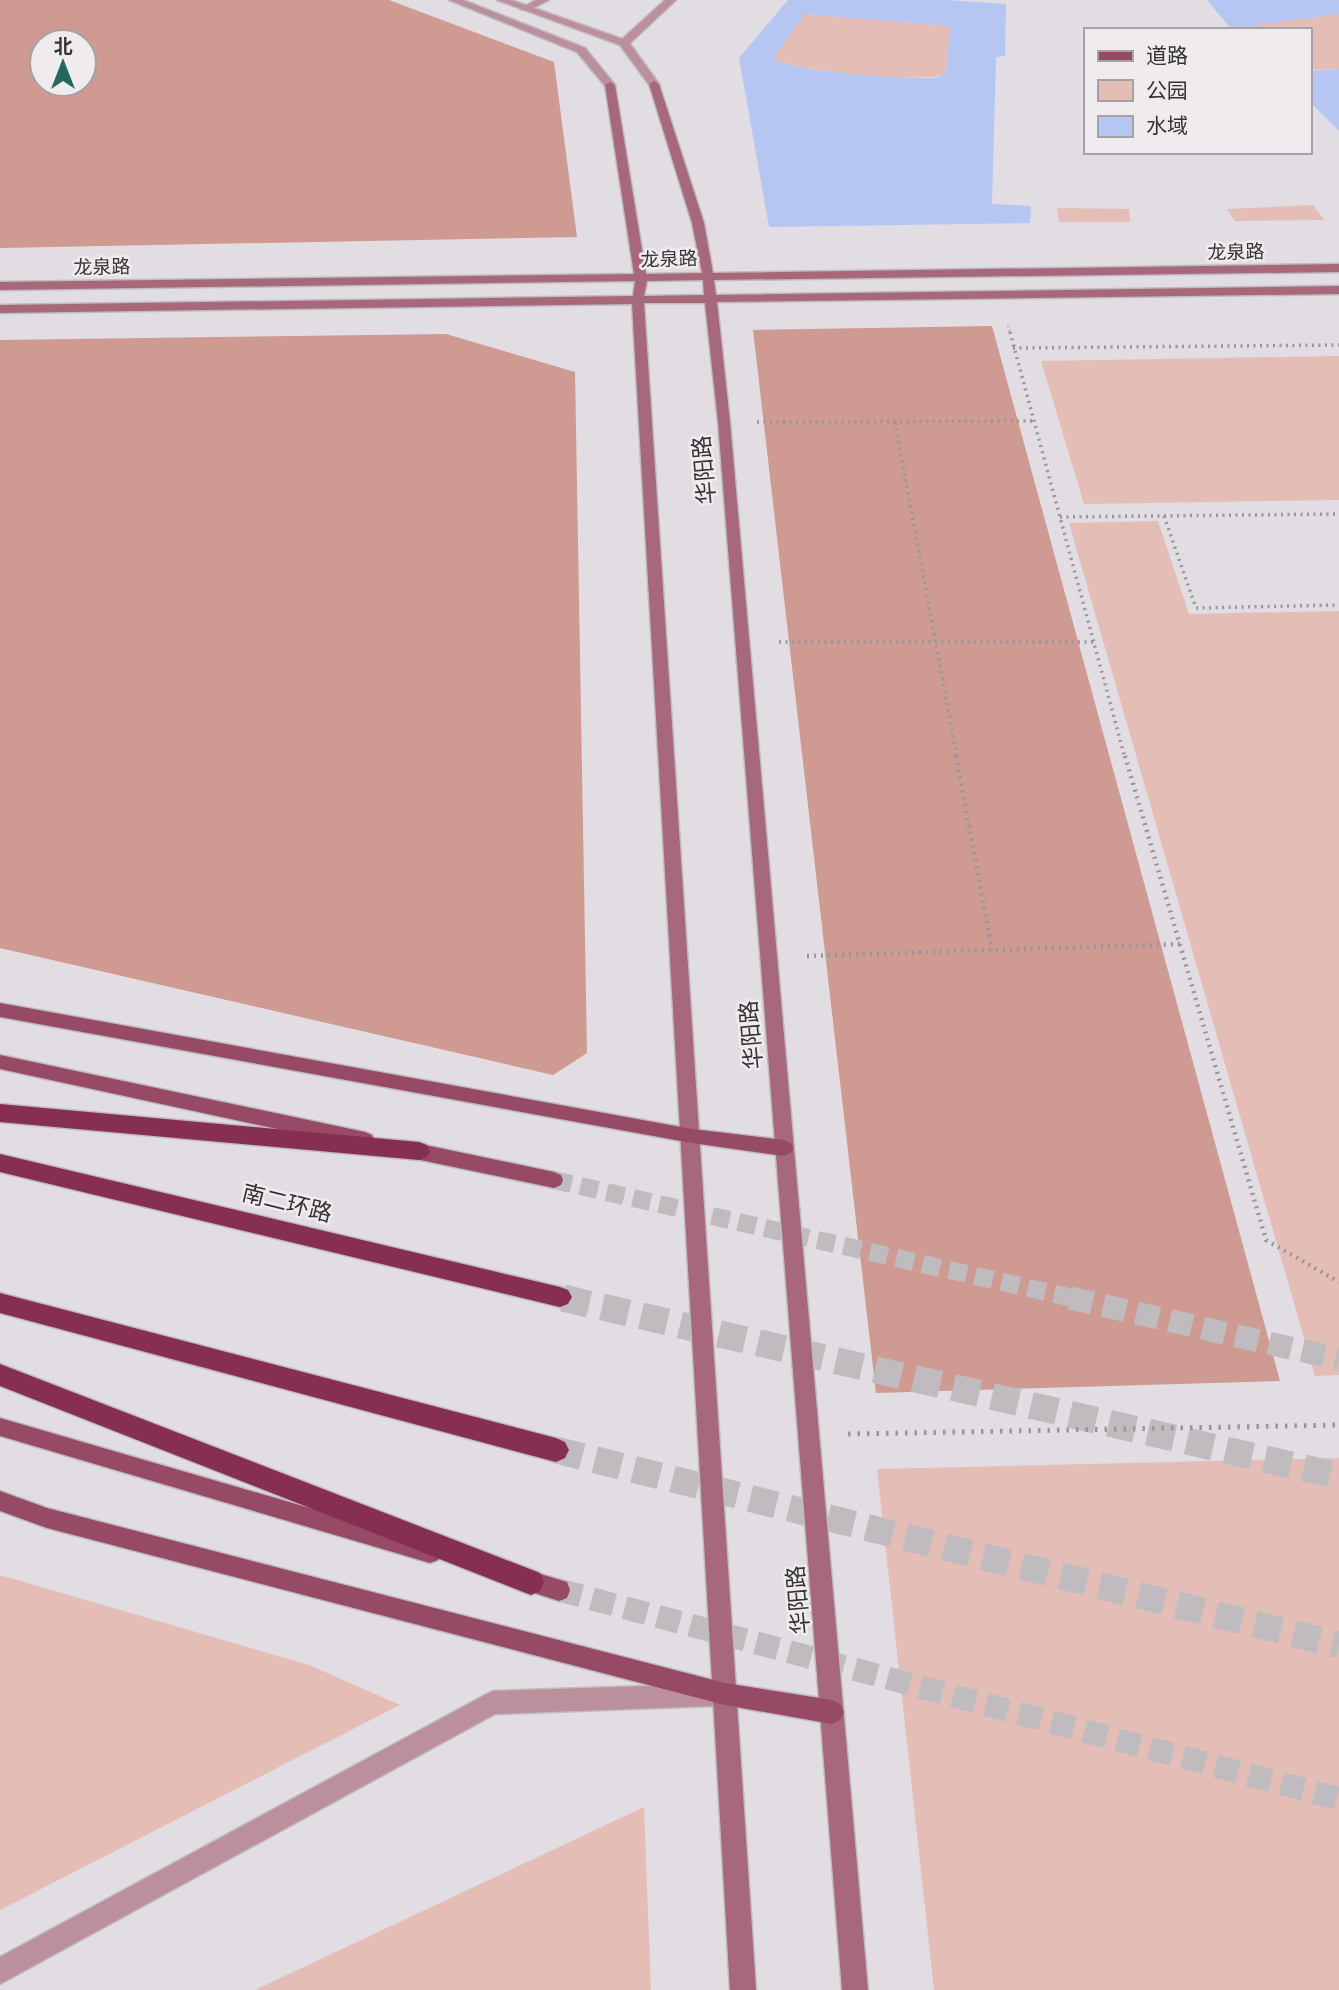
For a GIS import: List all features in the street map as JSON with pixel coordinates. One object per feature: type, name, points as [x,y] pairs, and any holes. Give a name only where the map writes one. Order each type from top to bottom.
[{"type":"highway","points":[[0,1113],[419,1151]]},
{"type":"highway","name":"南二环路","points":[[0,1163],[560,1297]]},
{"type":"highway","points":[[0,1303],[556,1450]]},
{"type":"highway","points":[[0,1375],[531,1582]]},
{"type":"main road","points":[[0,1010],[692,1136],[785,1148]]},
{"type":"main road","points":[[0,1062],[554,1180]]},
{"type":"main road","points":[[0,1427],[559,1590]]},
{"type":"main road","points":[[0,1502],[47,1518],[726,1694],[832,1712]]},
{"type":"street","points":[[454,0],[581,50],[610,85],[641,278],[638,300],[743,1990]]},
{"type":"street","points":[[502,0],[624,43],[671,0]]},
{"type":"street","points":[[525,9],[544,0]]},
{"type":"street","name":"华阳路","points":[[624,43],[654,84],[698,223],[708,276],[743,642],[855,1990]]},
{"type":"street","name":"龙泉路","points":[[0,286],[1339,268]]},
{"type":"street","name":"龙泉路","points":[[0,309],[1339,290]]},
{"type":"street","points":[[0,1970],[493,1703],[726,1694]]},
{"type":"path","points":[[1000,295],[1094,642],[1266,1240],[1339,1282]]},
{"type":"path","points":[[1013,348],[1339,345]]},
{"type":"path","points":[[724,422],[1033,421]]},
{"type":"path","points":[[895,422],[992,950]]},
{"type":"path","points":[[1059,517],[1339,514]]},
{"type":"path","points":[[1164,516],[1196,608],[1339,605]]},
{"type":"path","points":[[743,642],[1094,642]]},
{"type":"path","points":[[769,957],[1181,944]]},
{"type":"path","points":[[809,1436],[1339,1425]]},
{"type":"green space","points":[[805,14],[950,26],[946,74],[912,78],[859,75],[806,68],[772,59]]},
{"type":"green space","points":[[1339,14],[1339,69],[1311,70],[1311,28],[1257,28],[1254,25]]},
{"type":"green space","points":[[1313,205],[1324,220],[1235,221],[1227,209]]},
{"type":"green space","points":[[1057,208],[1129,209],[1130,222],[1059,222]]},
{"type":"green space","points":[[1339,356],[1339,500],[1084,504],[1041,361]]},
{"type":"green space","points":[[1158,521],[1189,614],[1339,611],[1339,1375],[1315,1376],[1069,523]]},
{"type":"green space","points":[[1339,1458],[1339,1990],[934,1990],[877,1469]]},
{"type":"green space","points":[[0,1575],[309,1665],[400,1705],[0,1910]]},
{"type":"green space","points":[[644,1807],[651,1990],[256,1990],[257,1989]]},
{"type":"shaded area","points":[[0,0],[389,0],[554,62],[577,237],[0,248]]},
{"type":"shaded area","points":[[992,326],[1280,1381],[876,1393],[753,330]]},
{"type":"shaded area","points":[[446,334],[575,372],[587,1053],[553,1075],[0,948],[0,340]]},
{"type":"water","points":[[788,0],[946,0],[1006,4],[1005,56],[996,57],[992,204],[1031,206],[1030,223],[769,227],[739,58]],"holes":[[[805,14],[950,26],[946,73],[935,78],[849,74],[804,68],[772,59]]]},
{"type":"water","points":[[1207,0],[1339,0],[1339,14],[1255,25],[1257,28],[1230,28]]},
{"type":"water","points":[[1339,69],[1339,131],[1311,103],[1311,71]]},
{"type":"tunnel","points":[[554,1180],[1077,1299]]},
{"type":"tunnel","points":[[560,1297],[570,1299]]},
{"type":"tunnel","points":[[563,1298],[1339,1476]]},
{"type":"tunnel","points":[[1070,1298],[1339,1359]]},
{"type":"tunnel","points":[[556,1450],[1339,1645]]},
{"type":"tunnel","points":[[559,1590],[1339,1799]]}]
